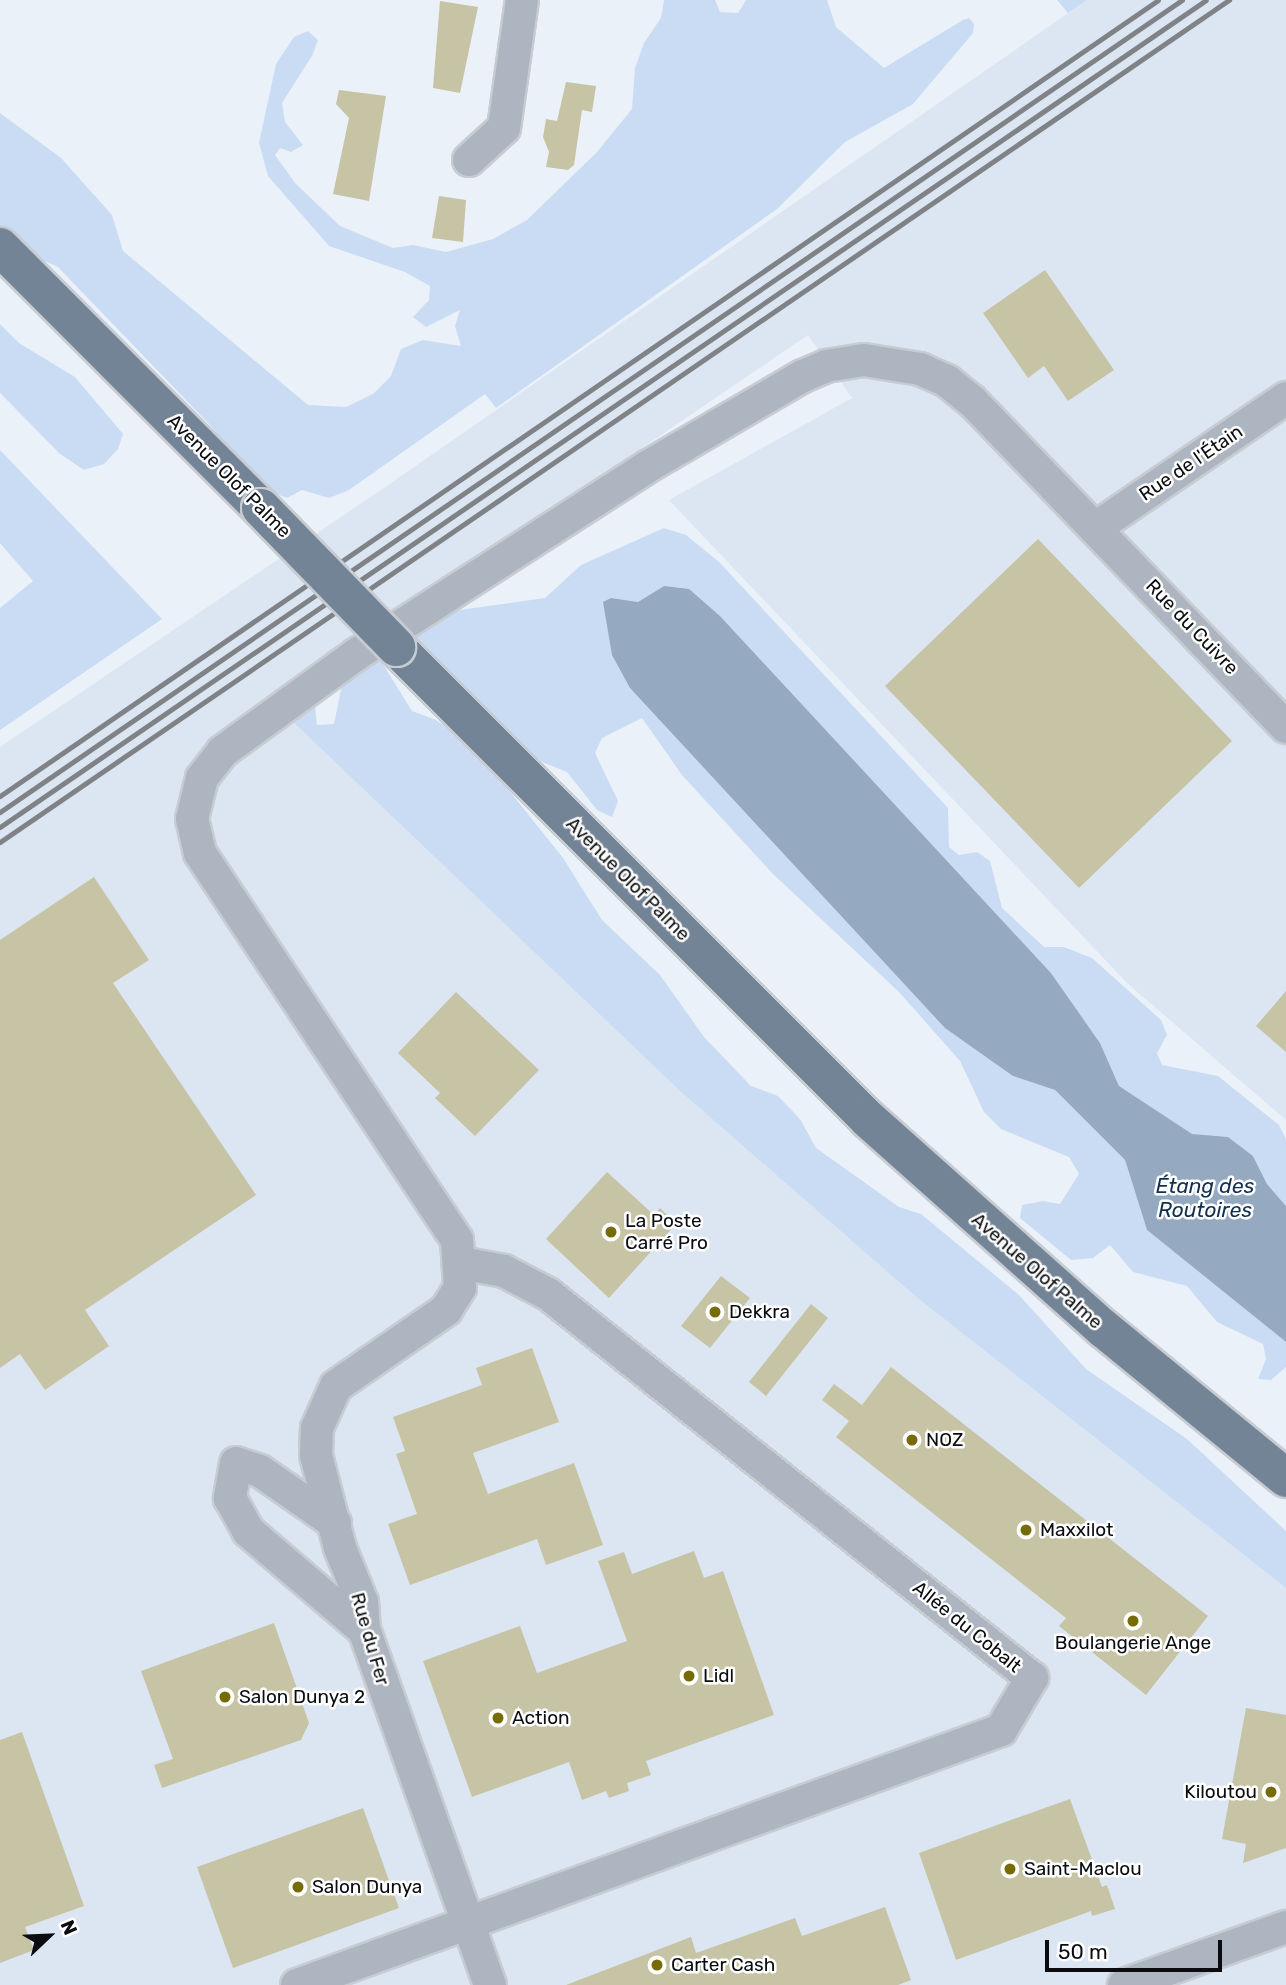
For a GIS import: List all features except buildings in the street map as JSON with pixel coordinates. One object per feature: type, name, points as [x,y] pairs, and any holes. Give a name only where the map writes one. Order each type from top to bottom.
[{"type":"main road","name":"Avenue Olof Palme","points":[[0,247],[868,1119],[1104,1329],[1286,1478]]},
{"type":"street","points":[[469,160],[504,128],[522,0]]},
{"type":"street","name":"Rue du Cuivre","points":[[461,1263],[457,1240],[442,1213],[200,853],[192,819],[202,778],[222,752],[357,654],[636,474],[826,366],[864,360],[895,362],[947,381],[1097,527],[1286,727]]},
{"type":"street","name":"Rue de l'Étain","points":[[1097,527],[1286,398]]},
{"type":"street","name":"Rue du Fer","points":[[461,1263],[460,1289],[446,1310],[336,1386],[325,1405],[317,1428],[316,1455],[335,1523],[362,1602],[364,1630],[489,1985]]},
{"type":"street","name":"Allée du Cobalt","points":[[461,1263],[505,1271],[548,1294],[1032,1678],[1001,1730],[466,1924]]},
{"type":"street","points":[[335,1523],[261,1471],[236,1463],[230,1498],[248,1531],[364,1630]]},
{"type":"street","points":[[297,1985],[466,1924]]},
{"type":"street","points":[[1124,1985],[1286,1927]]},
{"type":"shaded area","points":[[664,0],[715,0],[720,12],[738,13],[746,0],[827,0],[836,27],[884,68],[963,20],[969,18],[974,24],[973,33],[913,104],[845,142],[777,209],[496,408],[485,394],[349,490],[329,498],[302,490],[287,498],[262,488],[210,425],[58,267],[27,253],[0,226],[0,113],[61,158],[112,215],[123,251],[308,405],[346,407],[373,394],[391,376],[401,349],[423,340],[461,346],[455,326],[460,310],[426,327],[413,317],[429,300],[430,286],[405,272],[329,246],[268,176],[259,143],[276,64],[294,37],[308,31],[318,40],[312,56],[282,103],[285,122],[303,145],[291,152],[280,148],[275,155],[295,183],[340,226],[393,248],[413,245],[446,252],[493,239],[527,220],[597,152],[632,109],[635,68],[644,43],[661,18]]},
{"type":"shaded area","points":[[1057,0],[1087,0],[1068,13]]},
{"type":"shaded area","points":[[1087,0],[1286,0],[1286,1120],[1128,984],[669,500],[852,398],[808,335],[271,700],[680,1091],[915,1296],[1286,1588],[1286,1985],[0,1985],[0,747],[378,492]]},
{"type":"shaded area","points":[[0,324],[19,343],[75,377],[123,434],[118,449],[104,464],[84,470],[60,454],[0,393]]},
{"type":"shaded area","points":[[0,450],[162,619],[0,730],[0,608],[33,581],[0,543]]},
{"type":"shaded area","points":[[664,528],[686,535],[719,562],[948,808],[949,847],[959,855],[977,852],[990,861],[1002,908],[1044,947],[1064,947],[1092,958],[1161,1020],[1167,1035],[1157,1053],[1162,1065],[1218,1076],[1279,1125],[1286,1139],[1286,1206],[1267,1184],[1253,1156],[1228,1137],[1192,1135],[1119,1086],[1100,1043],[1051,973],[720,616],[664,586],[638,602],[611,598],[630,688],[1013,1076],[1055,1090],[1125,1160],[1147,1230],[1286,1342],[1286,1367],[1271,1380],[1258,1379],[1266,1359],[1263,1344],[1217,1322],[1187,1286],[1133,1272],[1110,1245],[1093,1258],[1071,1260],[1020,1218],[1022,1205],[1043,1201],[1060,1204],[1079,1174],[1069,1157],[1001,1129],[984,1112],[960,1061],[899,992],[773,874],[682,775],[642,718],[602,738],[595,753],[618,801],[612,817],[597,810],[567,772],[542,762],[402,635],[431,614],[545,598],[581,565]]},
{"type":"shaded area","points":[[376,653],[412,711],[436,720],[472,744],[563,858],[602,920],[660,975],[704,1037],[751,1086],[778,1096],[800,1119],[816,1148],[899,1207],[921,1214],[1019,1295],[1086,1369],[1187,1439],[1286,1531],[1286,1588],[915,1296],[680,1091],[287,716],[314,697],[317,725],[334,724],[344,675]]},
{"type":"water","name":"Étang des Routoires","points":[[664,586],[689,589],[720,616],[1051,973],[1100,1043],[1119,1086],[1192,1134],[1228,1137],[1253,1156],[1267,1184],[1286,1206],[1286,1342],[1147,1230],[1125,1160],[1055,1090],[1013,1076],[945,1028],[630,688],[612,655],[603,602],[611,598],[638,602]]},
{"type":"railway","points":[[0,796],[1158,0]]},
{"type":"railway","points":[[0,812],[1182,0]]},
{"type":"railway","points":[[0,827],[1206,0]]},
{"type":"railway","points":[[0,842],[1229,0]]},
{"type":"place","name":"La Poste Carré Pro","points":[[611,1232]]},
{"type":"place","name":"Dekkra","points":[[715,1312]]},
{"type":"place","name":"NOZ","points":[[912,1440]]},
{"type":"place","name":"Maxxilot","points":[[1026,1530]]},
{"type":"place","name":"Boulangerie Ange","points":[[1133,1621]]},
{"type":"place","name":"Lidl","points":[[689,1676]]},
{"type":"place","name":"Salon Dunya 2","points":[[225,1697]]},
{"type":"place","name":"Action","points":[[498,1718]]},
{"type":"place","name":"Kiloutou","points":[[1271,1792]]},
{"type":"place","name":"Saint-Maclou","points":[[1010,1869]]},
{"type":"place","name":"Salon Dunya","points":[[298,1887]]},
{"type":"place","name":"Carter Cash","points":[[657,1965]]}]
